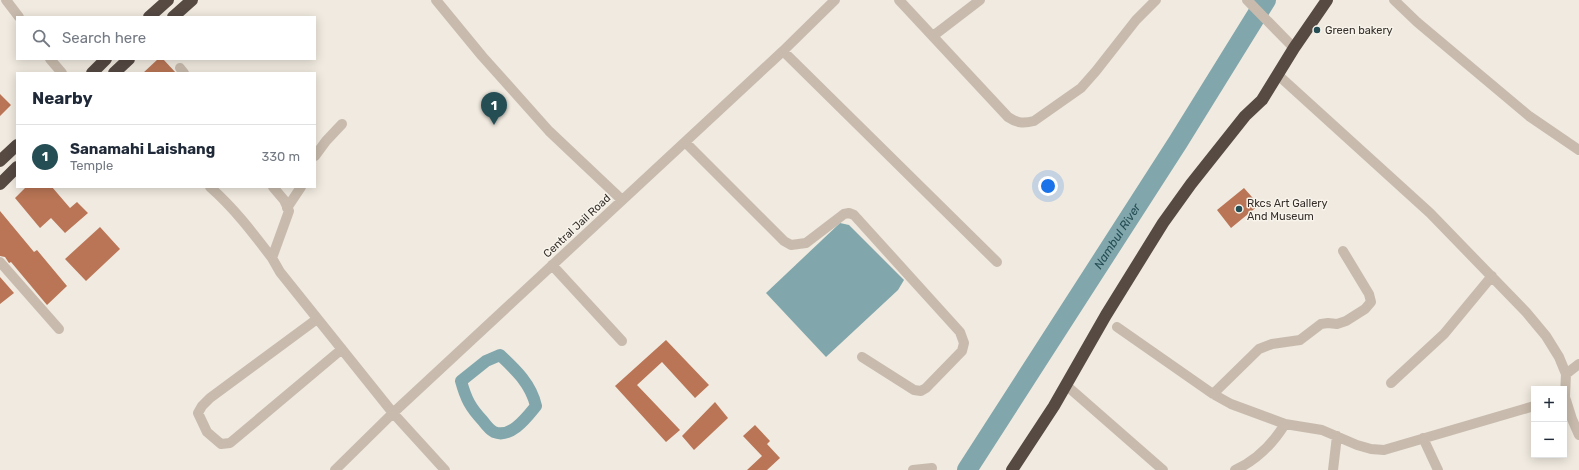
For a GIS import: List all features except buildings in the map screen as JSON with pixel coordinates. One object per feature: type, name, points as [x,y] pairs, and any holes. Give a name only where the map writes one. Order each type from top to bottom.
[{"type":"highway","points":[[150,16],[168,0]]},
{"type":"highway","points":[[175,16],[192,0]]},
{"type":"highway","points":[[1012,470],[1067,386],[1106,315],[1163,223],[1191,184],[1245,116],[1262,100],[1294,48],[1327,0]]},
{"type":"highway","points":[[93,72],[105,60]]},
{"type":"highway","points":[[115,72],[128,60]]},
{"type":"highway","points":[[0,161],[16,146]]},
{"type":"highway","points":[[0,184],[16,168]]},
{"type":"street","points":[[6,0],[18,16]]},
{"type":"street","points":[[436,0],[482,56],[549,131],[622,200]]},
{"type":"street","points":[[899,0],[1008,117],[1019,123],[1026,124],[1034,121],[1081,88],[1136,20],[1156,0]]},
{"type":"street","points":[[933,36],[980,0]]},
{"type":"street","points":[[1247,0],[1294,48]]},
{"type":"street","points":[[1394,0],[1417,22],[1529,116],[1579,150]]},
{"type":"street","name":"Central Jail Road","points":[[335,470],[393,413],[783,51],[830,2]]},
{"type":"street","points":[[783,51],[997,262]]},
{"type":"street","points":[[51,60],[61,72]]},
{"type":"street","points":[[1278,74],[1430,213],[1492,276],[1546,336],[1559,357],[1566,374],[1565,386]]},
{"type":"street","points":[[316,155],[342,124]]},
{"type":"street","points":[[685,142],[784,241],[792,244],[806,243],[844,214],[854,214],[960,332],[964,343],[962,351],[926,388],[921,391],[914,390],[862,357]]},
{"type":"street","points":[[211,188],[223,198],[244,221],[272,258],[280,272],[317,319],[393,413],[445,470]]},
{"type":"street","points":[[272,258],[289,211],[284,200],[274,188]]},
{"type":"street","points":[[287,208],[300,188]]},
{"type":"street","points":[[1213,394],[1259,349],[1272,344],[1300,340],[1321,324],[1337,324],[1346,321],[1365,309],[1371,302],[1370,294],[1343,251]]},
{"type":"street","points":[[0,262],[59,329]]},
{"type":"street","points":[[552,266],[622,341]]},
{"type":"street","points":[[1391,383],[1444,334],[1458,319],[1492,276]]},
{"type":"street","points":[[317,319],[210,398],[202,406],[198,413],[207,432],[221,444],[230,443],[342,349]]},
{"type":"street","points":[[1117,327],[1213,394],[1231,404],[1285,424],[1307,427],[1337,436],[1371,449],[1384,450],[1531,407]]},
{"type":"street","points":[[1566,374],[1579,364]]},
{"type":"street","points":[[1067,386],[1163,470]]},
{"type":"street","points":[[1567,405],[1579,435]]},
{"type":"street","points":[[1235,470],[1248,464],[1264,451],[1285,424]]},
{"type":"street","points":[[1333,470],[1337,436]]},
{"type":"street","points":[[1423,438],[1438,470]]},
{"type":"street","points":[[914,470],[932,468]]},
{"type":"water","points":[[840,223],[849,225],[904,280],[898,290],[826,357],[766,293]]},
{"type":"waterway","name":"Nambul River","points":[[967,470],[1178,142],[1266,0]]},
{"type":"waterway","points":[[500,355],[527,384],[536,406],[518,426],[512,430],[500,433],[491,430],[475,411],[467,398],[461,381],[486,361],[500,355]]},
{"type":"place","name":"Green bakery","points":[[1317,30]]},
{"type":"place","name":"Sanamahi Laishang","points":[[494,125]]},
{"type":"place","name":"Rkcs Art Gallery And Museum","points":[[1239,209]]}]
